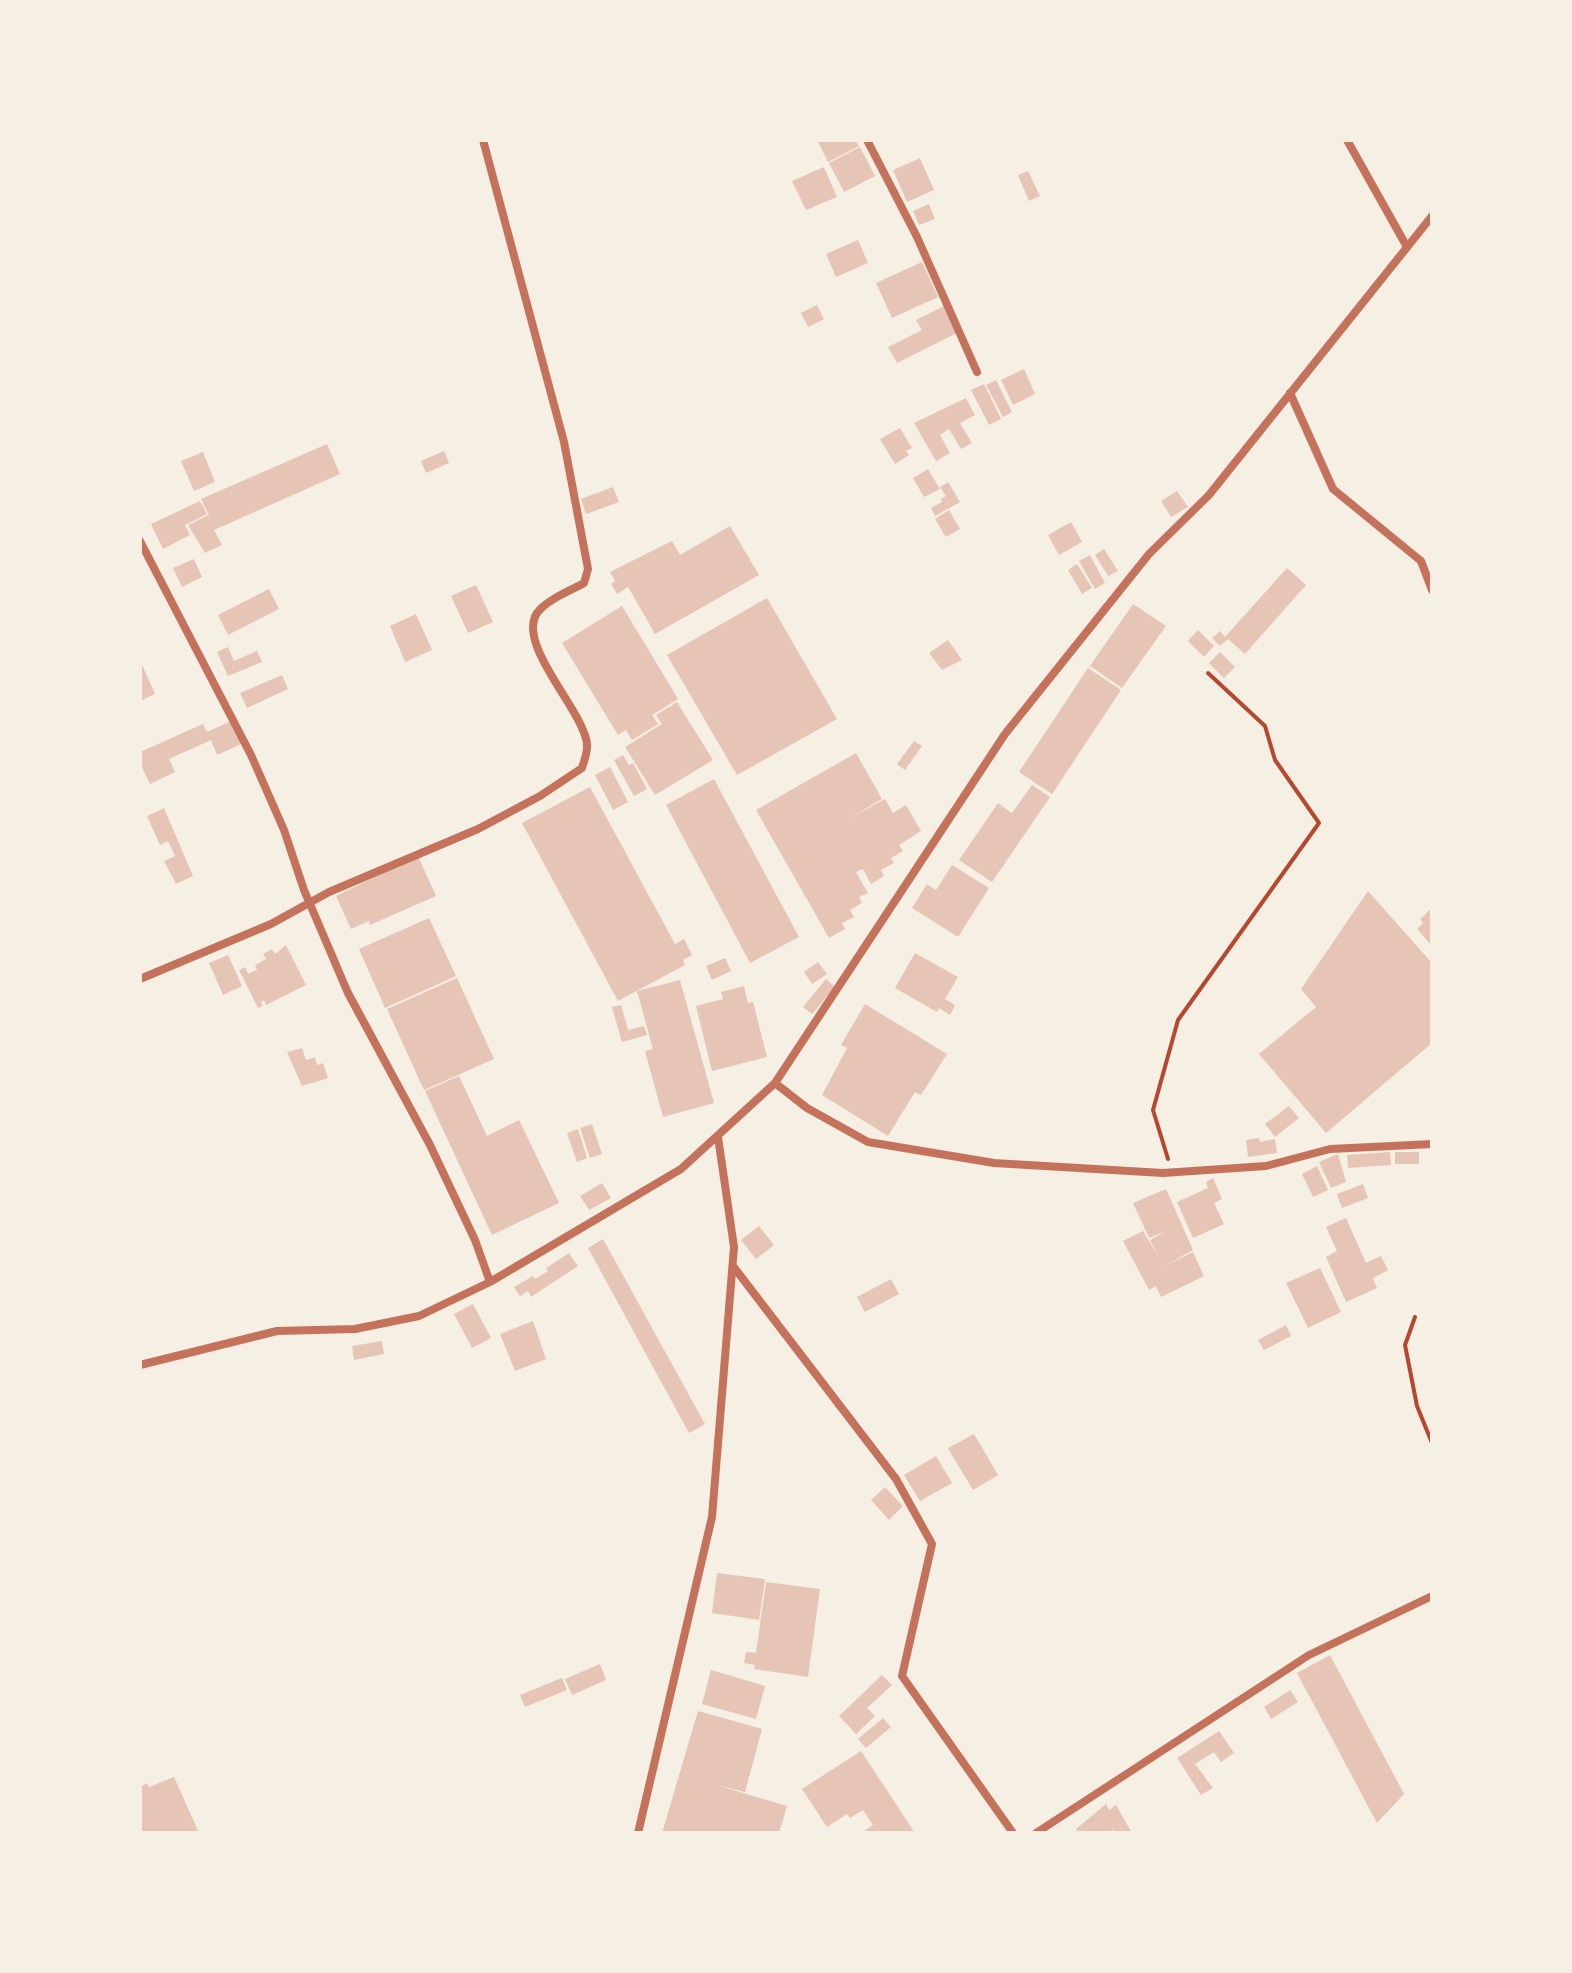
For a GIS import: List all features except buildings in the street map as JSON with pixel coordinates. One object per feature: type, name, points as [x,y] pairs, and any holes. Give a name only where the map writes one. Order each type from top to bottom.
[{"type":"street","points":[[140,978],[478,829],[582,768],[587,742],[540,652],[533,626],[536,614],[584,583],[588,570],[564,442],[483,140]]},
{"type":"street","points":[[867,140],[917,236],[977,372]]},
{"type":"street","points":[[1347,140],[1408,246]]},
{"type":"street","points":[[140,1365],[277,1331],[390,1324],[419,1316],[490,1282],[681,1170],[775,1083],[1005,734],[1149,554],[1208,495],[1432,216]]},
{"type":"street","points":[[1290,393],[1333,489],[1421,561],[1432,590]]},
{"type":"street","points":[[140,542],[252,754],[348,992],[445,1176],[490,1282]]},
{"type":"street","points":[[775,1083],[807,1108],[868,1142],[994,1163],[1173,1172],[1266,1166],[1330,1148],[1432,1144]]},
{"type":"street","points":[[638,1833],[712,1517],[734,1247],[718,1137]]},
{"type":"street","points":[[733,1266],[896,1479],[932,1544],[902,1676],[1012,1833]]},
{"type":"street","points":[[1036,1833],[1309,1655],[1432,1596]]},
{"type":"path","points":[[1173,1172],[1153,1110],[1178,1020],[1319,823],[1275,760],[1265,726],[1208,674]]},
{"type":"path","points":[[1415,1317],[1405,1345],[1416,1406],[1432,1443]]}]
